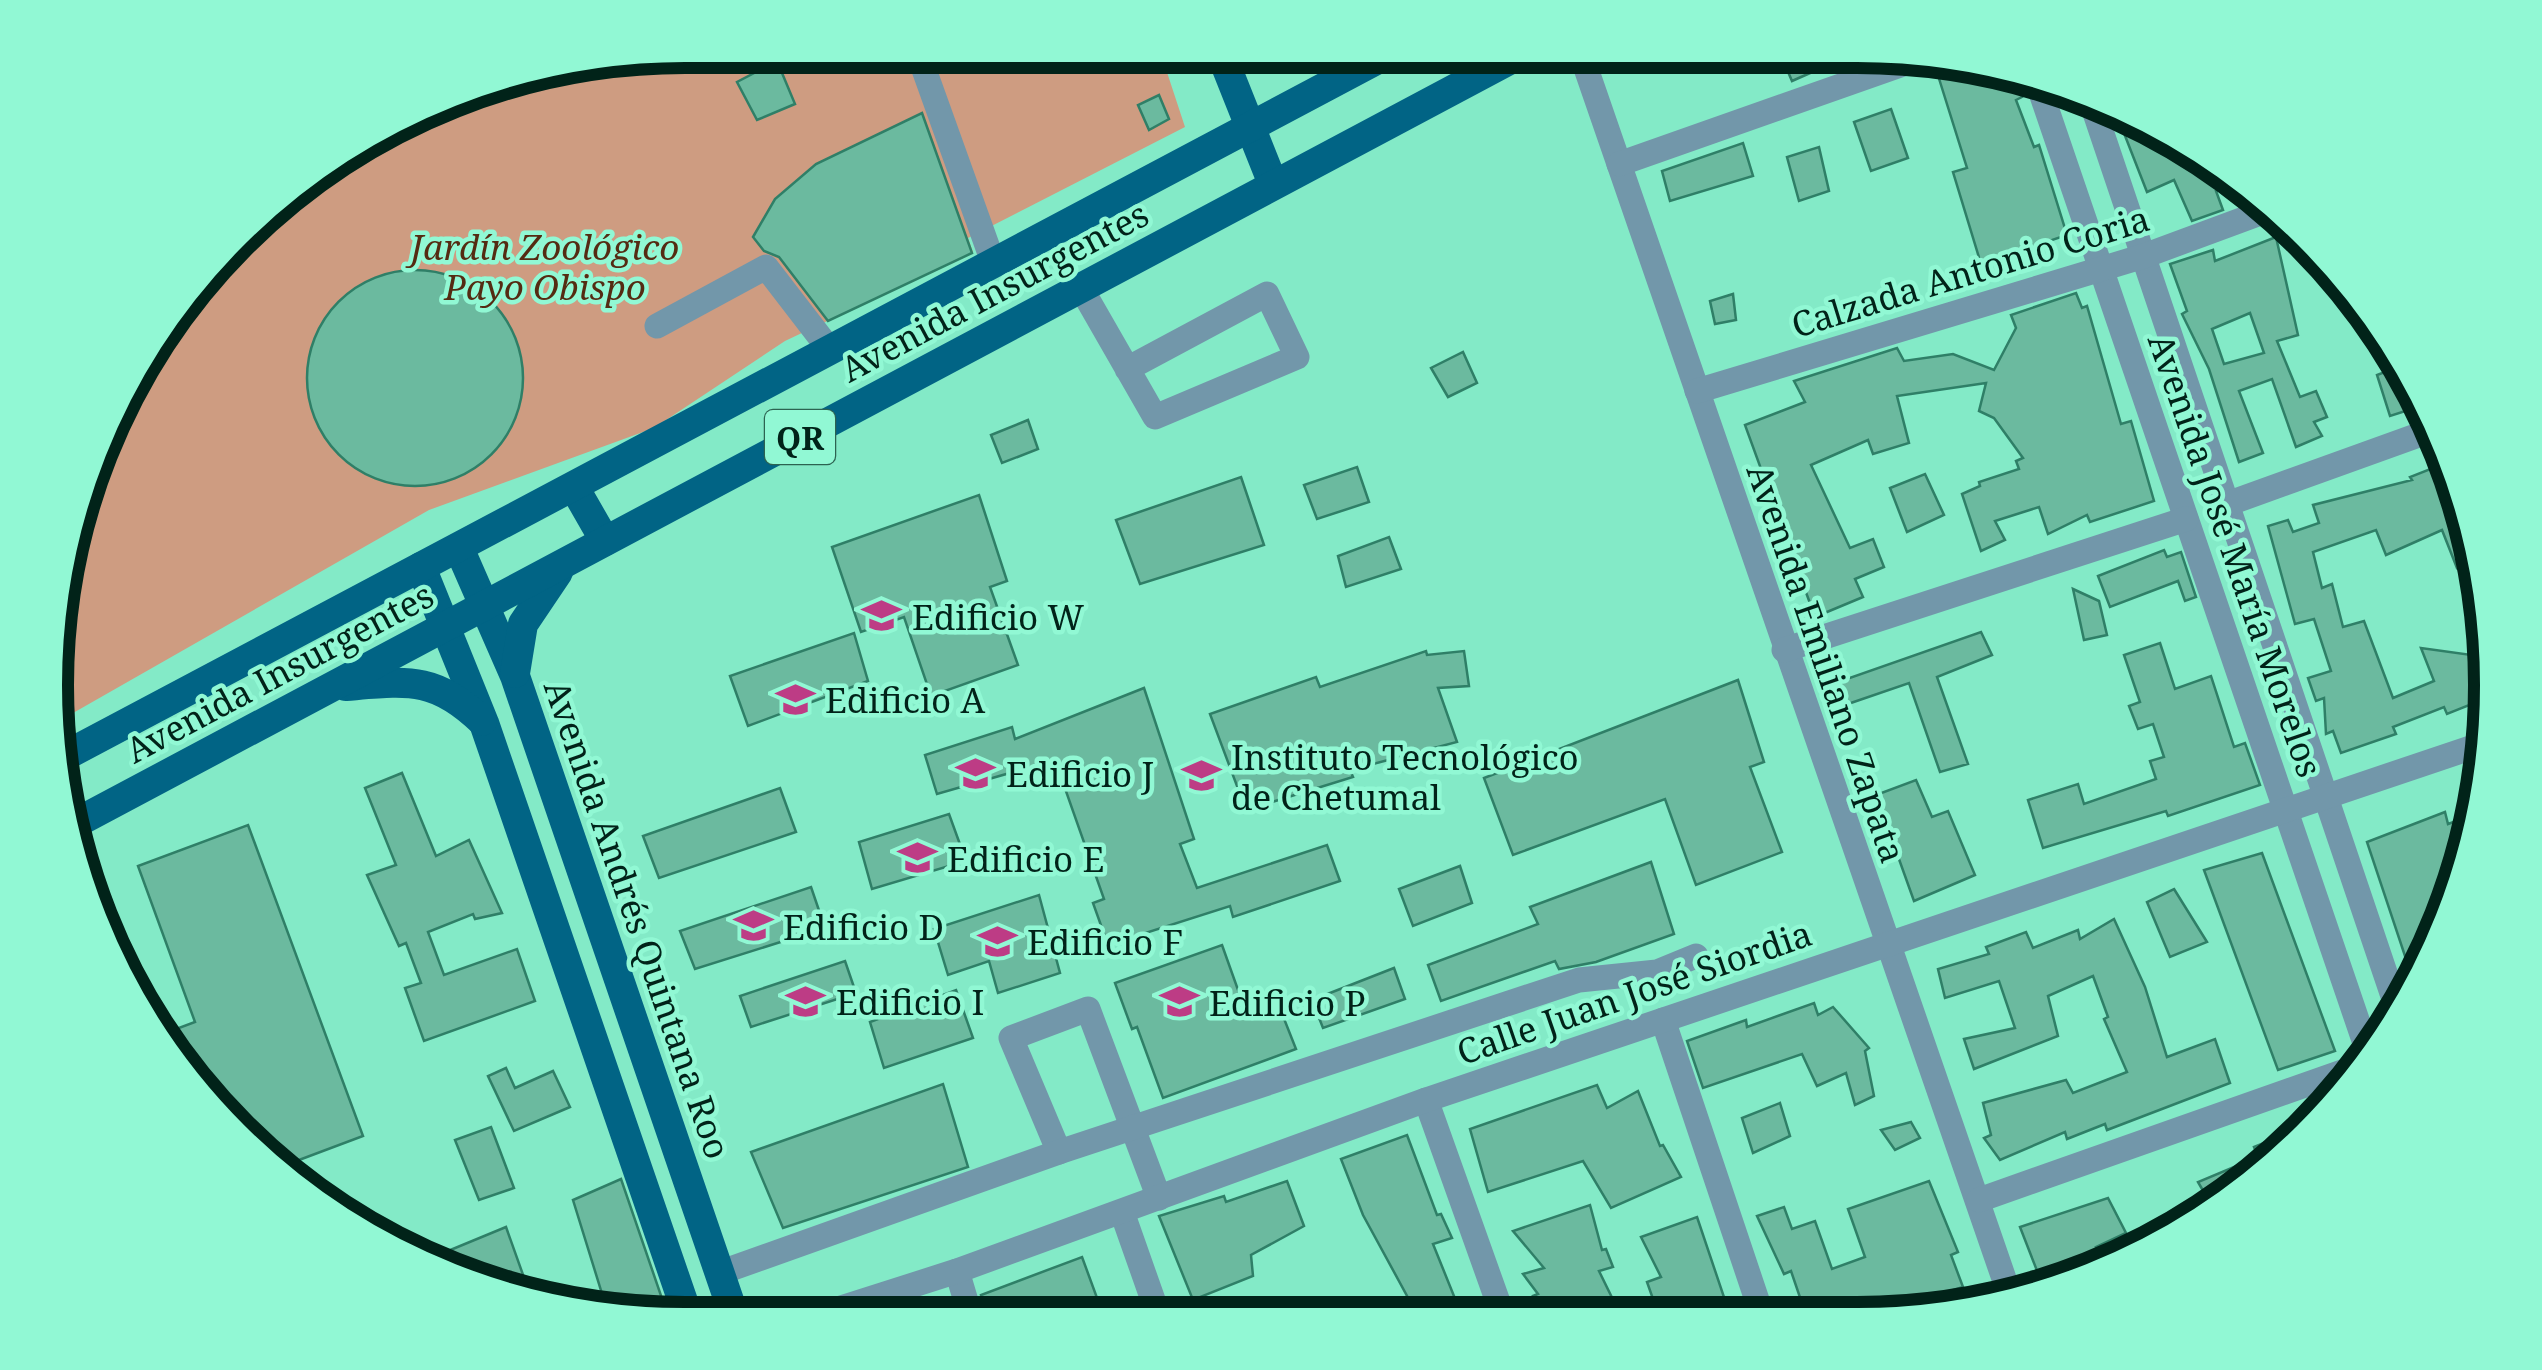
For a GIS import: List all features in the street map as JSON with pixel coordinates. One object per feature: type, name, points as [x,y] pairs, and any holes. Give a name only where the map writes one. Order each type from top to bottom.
[{"type":"main road","points":[[1226,68],[1247,128],[1274,184]]},
{"type":"main road","name":"Avenida Insurgentes","points":[[72,752],[1361,68]]},
{"type":"main road","name":"Avenida Insurgentes","points":[[83,819],[1274,184],[1470,68]]},
{"type":"main road","points":[[574,486],[605,541]]},
{"type":"main road","name":"Avenida Andrés Quintana Roo","points":[[459,548],[515,676],[729,1302]]},
{"type":"main road","points":[[515,676],[522,624],[535,600],[571,558]]},
{"type":"main road","points":[[421,567],[448,625],[484,723],[683,1302]]},
{"type":"main road","points":[[333,687],[408,680],[435,686],[460,700],[484,723]]},
{"type":"street","points":[[923,68],[993,262]]},
{"type":"street","name":"Avenida Emiliano Zapata","points":[[1586,68],[2006,1284]]},
{"type":"street","points":[[1619,164],[1890,69]]},
{"type":"street","name":"Avenida José María Morelos","points":[[2042,96],[2363,1038]]},
{"type":"street","name":"Avenida José María Morelos","points":[[2098,117],[2392,994]]},
{"type":"street","name":"Calzada Antonio Coria","points":[[1697,391],[2144,256],[2256,214]]},
{"type":"street","points":[[657,326],[766,267],[830,350]]},
{"type":"street","points":[[1081,288],[1126,369],[1155,417],[1297,357],[1267,294],[1126,369]]},
{"type":"street","points":[[2227,504],[2421,434]]},
{"type":"street","points":[[1784,650],[2186,519]]},
{"type":"street","name":"Calle Juan José Siordia","points":[[859,1302],[1122,1212],[1426,1100],[2471,748]]},
{"type":"street","points":[[719,1273],[1058,1152],[1579,980],[1657,972],[1696,956]]},
{"type":"street","points":[[1058,1152],[1011,1038],[1088,1009],[1159,1198]]},
{"type":"street","points":[[1663,1020],[1758,1302]]},
{"type":"street","points":[[1979,1200],[2336,1074]]},
{"type":"street","points":[[1426,1100],[1498,1302]]},
{"type":"street","points":[[1122,1212],[1154,1302]]},
{"type":"street","points":[[957,1270],[966,1302]]},
{"type":"green space","name":"Jardín Zoológico Payo Obispo","points":[[685,68],[1166,68],[1185,127],[968,238],[973,252],[785,341],[654,428],[429,510],[69,715],[69,645],[79,565],[100,487],[150,376],[195,309],[248,248],[309,195],[376,150],[487,100],[604,73]]},
{"type":"building","points":[[764,68],[780,68],[795,104],[757,120],[737,82]]},
{"type":"building","points":[[1786,68],[1821,68],[1792,81]]},
{"type":"building","points":[[1937,73],[2019,90],[2022,97],[2016,100],[2034,147],[2039,145],[2067,235],[1981,264],[1953,172],[1967,168]]},
{"type":"building","points":[[1159,95],[1169,119],[1149,130],[1138,105]]},
{"type":"building","points":[[1891,109],[1908,158],[1871,171],[1854,122]]},
{"type":"building","points":[[922,113],[972,253],[828,321],[779,257],[764,251],[753,237],[775,199],[816,164]]},
{"type":"building","points":[[2122,127],[2166,150],[2223,188],[2216,191],[2223,210],[2192,221],[2174,180],[2147,192]]},
{"type":"building","points":[[1743,143],[1753,176],[1670,201],[1662,171]]},
{"type":"building","points":[[1819,147],[1829,191],[1799,201],[1787,157]]},
{"type":"building","points":[[2276,237],[2298,335],[2277,341],[2300,397],[2316,391],[2327,417],[2314,422],[2322,436],[2296,447],[2272,379],[2239,391],[2263,453],[2239,462],[2209,369],[2182,314],[2187,311],[2170,264],[2213,250],[2215,261]],"holes":[[[2250,313],[2264,353],[2224,364],[2212,329]]]},
{"type":"building","points":[[415,270],[456,278],[491,302],[515,337],[523,378],[515,419],[491,454],[456,478],[415,486],[374,478],[339,454],[315,419],[307,378],[315,337],[339,302],[374,278]]},
{"type":"building","points":[[2076,293],[2082,308],[2087,306],[2121,424],[2131,421],[2154,501],[2090,522],[2087,515],[2048,534],[2039,507],[1995,521],[2005,540],[1981,551],[1962,494],[1980,486],[1979,482],[2019,469],[2016,461],[2023,458],[1994,418],[1979,411],[1986,383],[1897,396],[1909,443],[1873,454],[1868,440],[1811,465],[1850,548],[1873,539],[1884,567],[1855,579],[1863,597],[1815,617],[1745,425],[1805,402],[1794,381],[1897,348],[1904,361],[1953,354],[1994,370],[2016,328],[2011,315]]},
{"type":"building","points":[[1733,294],[1736,320],[1715,324],[1710,301]]},
{"type":"building","points":[[1463,352],[1477,383],[1448,397],[1431,368]]},
{"type":"building","points":[[2388,371],[2410,410],[2390,416],[2377,375]]},
{"type":"building","points":[[1028,420],[1038,449],[1002,463],[991,435]]},
{"type":"building","points":[[1357,467],[1369,502],[1317,519],[1304,485]]},
{"type":"building","points":[[2434,467],[2463,565],[2457,568],[2442,530],[2386,555],[2376,530],[2313,552],[2322,588],[2332,584],[2343,627],[2364,621],[2393,698],[2434,681],[2421,648],[2473,655],[2474,703],[2447,714],[2444,707],[2393,727],[2396,734],[2341,753],[2333,731],[2326,734],[2324,698],[2316,701],[2308,678],[2331,671],[2314,619],[2295,624],[2268,526],[2288,520],[2293,532],[2319,523],[2313,505],[2412,480],[2410,477]]},
{"type":"building","points":[[1925,474],[1944,515],[1907,532],[1890,488]]},
{"type":"building","points":[[1241,477],[1264,545],[1140,584],[1116,520]]},
{"type":"building","points":[[979,495],[1007,581],[990,587],[1018,665],[931,696],[904,617],[861,632],[832,547]]},
{"type":"building","points":[[1389,537],[1401,569],[1346,587],[1338,556]]},
{"type":"building","points":[[2164,550],[2167,557],[2181,552],[2196,597],[2185,601],[2178,581],[2110,607],[2098,576]]},
{"type":"building","points":[[2073,589],[2099,601],[2107,635],[2084,640]]},
{"type":"building","points":[[1981,632],[1992,655],[1937,677],[1968,764],[1940,772],[1909,683],[1842,706],[1838,682]]},
{"type":"building","points":[[854,633],[868,681],[748,726],[730,676]]},
{"type":"building","points":[[2160,643],[2175,689],[2211,676],[2234,747],[2245,743],[2260,785],[2168,816],[2166,811],[2043,848],[2028,800],[2078,784],[2084,804],[2156,779],[2150,761],[2164,757],[2153,724],[2138,729],[2129,706],[2140,702],[2124,655]]},
{"type":"building","points":[[1426,651],[1427,655],[1464,651],[1469,686],[1438,688],[1457,742],[1350,770],[1353,777],[1246,810],[1210,714],[1316,677],[1320,687]]},
{"type":"building","points":[[1738,680],[1764,762],[1750,767],[1782,852],[1696,885],[1665,799],[1513,855],[1484,778]]},
{"type":"building","points":[[1144,688],[1194,839],[1180,844],[1197,888],[1327,845],[1340,881],[1233,917],[1230,906],[1108,945],[1093,903],[1104,899],[1055,760],[937,794],[925,755],[1012,727],[1015,739]]},
{"type":"building","points":[[402,773],[436,856],[469,840],[502,913],[475,919],[473,914],[428,932],[444,975],[517,949],[535,1001],[424,1041],[405,988],[421,983],[406,943],[399,946],[367,875],[396,865],[365,788]]},
{"type":"building","points":[[1916,780],[1932,817],[1948,811],[1975,875],[1914,901],[1876,795]]},
{"type":"building","points":[[780,788],[796,832],[659,878],[643,836]]},
{"type":"building","points":[[2445,812],[2448,824],[2459,820],[2442,883],[2408,964],[2367,842]]},
{"type":"building","points":[[949,814],[966,861],[872,889],[859,842]]},
{"type":"building","points":[[248,825],[363,1136],[294,1162],[248,1122],[195,1061],[173,1030],[195,1022],[138,866]]},
{"type":"building","points":[[2262,853],[2335,1051],[2278,1070],[2204,870]]},
{"type":"building","points":[[1651,862],[1674,934],[1596,962],[1559,969],[1555,961],[1441,1001],[1428,965],[1538,924],[1530,907]]},
{"type":"building","points":[[1460,866],[1472,903],[1413,926],[1399,889]]},
{"type":"building","points":[[811,887],[825,928],[695,969],[680,931]]},
{"type":"building","points":[[2174,889],[2207,942],[2170,957],[2147,902]]},
{"type":"building","points":[[1039,895],[1060,973],[998,993],[989,961],[948,975],[934,929]]},
{"type":"building","points":[[2114,919],[2145,987],[2167,1057],[2215,1039],[2230,1083],[2107,1130],[2105,1124],[2067,1139],[2065,1132],[2000,1160],[1984,1138],[1991,1135],[1983,1103],[2066,1080],[2073,1093],[2127,1072],[2104,1019],[2108,1017],[2093,976],[2048,996],[2058,1036],[1974,1069],[1964,1039],[2015,1028],[1999,981],[1945,998],[1938,969],[1989,954],[1986,947],[2026,932],[2033,948],[2078,930],[2080,939]]},
{"type":"building","points":[[1222,945],[1248,1018],[1279,1006],[1296,1049],[1163,1098],[1137,1027],[1132,1029],[1115,983]]},
{"type":"building","points":[[845,961],[856,993],[751,1027],[740,996]]},
{"type":"building","points":[[1394,968],[1405,999],[1323,1028],[1312,1000]]},
{"type":"building","points":[[956,990],[973,1038],[884,1068],[870,1022]]},
{"type":"building","points":[[1814,1003],[1818,1015],[1833,1007],[1869,1048],[1865,1051],[1874,1096],[1855,1105],[1846,1073],[1817,1086],[1802,1054],[1703,1088],[1687,1041],[1746,1020],[1747,1027]]},
{"type":"building","points":[[506,1068],[515,1088],[553,1071],[570,1107],[514,1131],[488,1076]]},
{"type":"building","points":[[943,1084],[968,1167],[783,1228],[751,1152]]},
{"type":"building","points":[[1597,1085],[1607,1108],[1638,1091],[1660,1146],[1663,1145],[1681,1177],[1611,1208],[1583,1161],[1488,1192],[1470,1129]]},
{"type":"building","points":[[1780,1103],[1790,1136],[1753,1153],[1742,1118]]},
{"type":"building","points":[[1911,1122],[1920,1138],[1895,1150],[1881,1130]]},
{"type":"building","points":[[491,1127],[514,1188],[479,1200],[455,1140]]},
{"type":"building","points":[[1407,1135],[1437,1215],[1441,1214],[1452,1238],[1433,1244],[1456,1302],[1410,1302],[1363,1215],[1341,1159]]},
{"type":"building","points":[[2276,1138],[2257,1155],[2254,1147]]},
{"type":"building","points":[[2251,1160],[2205,1194],[2198,1182]]},
{"type":"building","points":[[621,1179],[663,1301],[603,1297],[573,1200]]},
{"type":"building","points":[[1287,1181],[1304,1226],[1251,1255],[1253,1276],[1193,1300],[1159,1216],[1224,1196],[1226,1202]]},
{"type":"building","points":[[1929,1181],[1958,1252],[1951,1255],[1963,1287],[1953,1290],[1955,1294],[1897,1301],[1802,1302],[1791,1271],[1784,1274],[1757,1216],[1784,1207],[1792,1229],[1815,1221],[1832,1269],[1865,1257],[1848,1209]]},
{"type":"building","points":[[2108,1198],[2126,1233],[2096,1247],[2099,1252],[2093,1255],[2039,1275],[2020,1227]]},
{"type":"building","points":[[1590,1205],[1602,1250],[1606,1249],[1613,1267],[1599,1271],[1614,1302],[1536,1302],[1533,1296],[1538,1294],[1523,1274],[1544,1268],[1513,1231]]},
{"type":"building","points":[[1697,1217],[1726,1302],[1654,1302],[1647,1282],[1661,1277],[1641,1237]]},
{"type":"building","points":[[506,1227],[525,1281],[487,1270],[444,1253]]},
{"type":"building","points":[[1082,1257],[1098,1302],[983,1302],[981,1295]]},
{"type":"place","name":"Edificio W","points":[[882,616]]},
{"type":"place","name":"Edificio A","points":[[795,699]]},
{"type":"place","name":"Edificio J","points":[[976,773]]},
{"type":"place","name":"Instituto Tecnológico de Chetumal","points":[[1201,776]]},
{"type":"place","name":"Edificio E","points":[[917,858]]},
{"type":"place","name":"Edificio D","points":[[753,926]]},
{"type":"place","name":"Edificio F","points":[[997,941]]},
{"type":"place","name":"Edificio I","points":[[806,1001]]},
{"type":"place","name":"Edificio P","points":[[1179,1002]]}]
